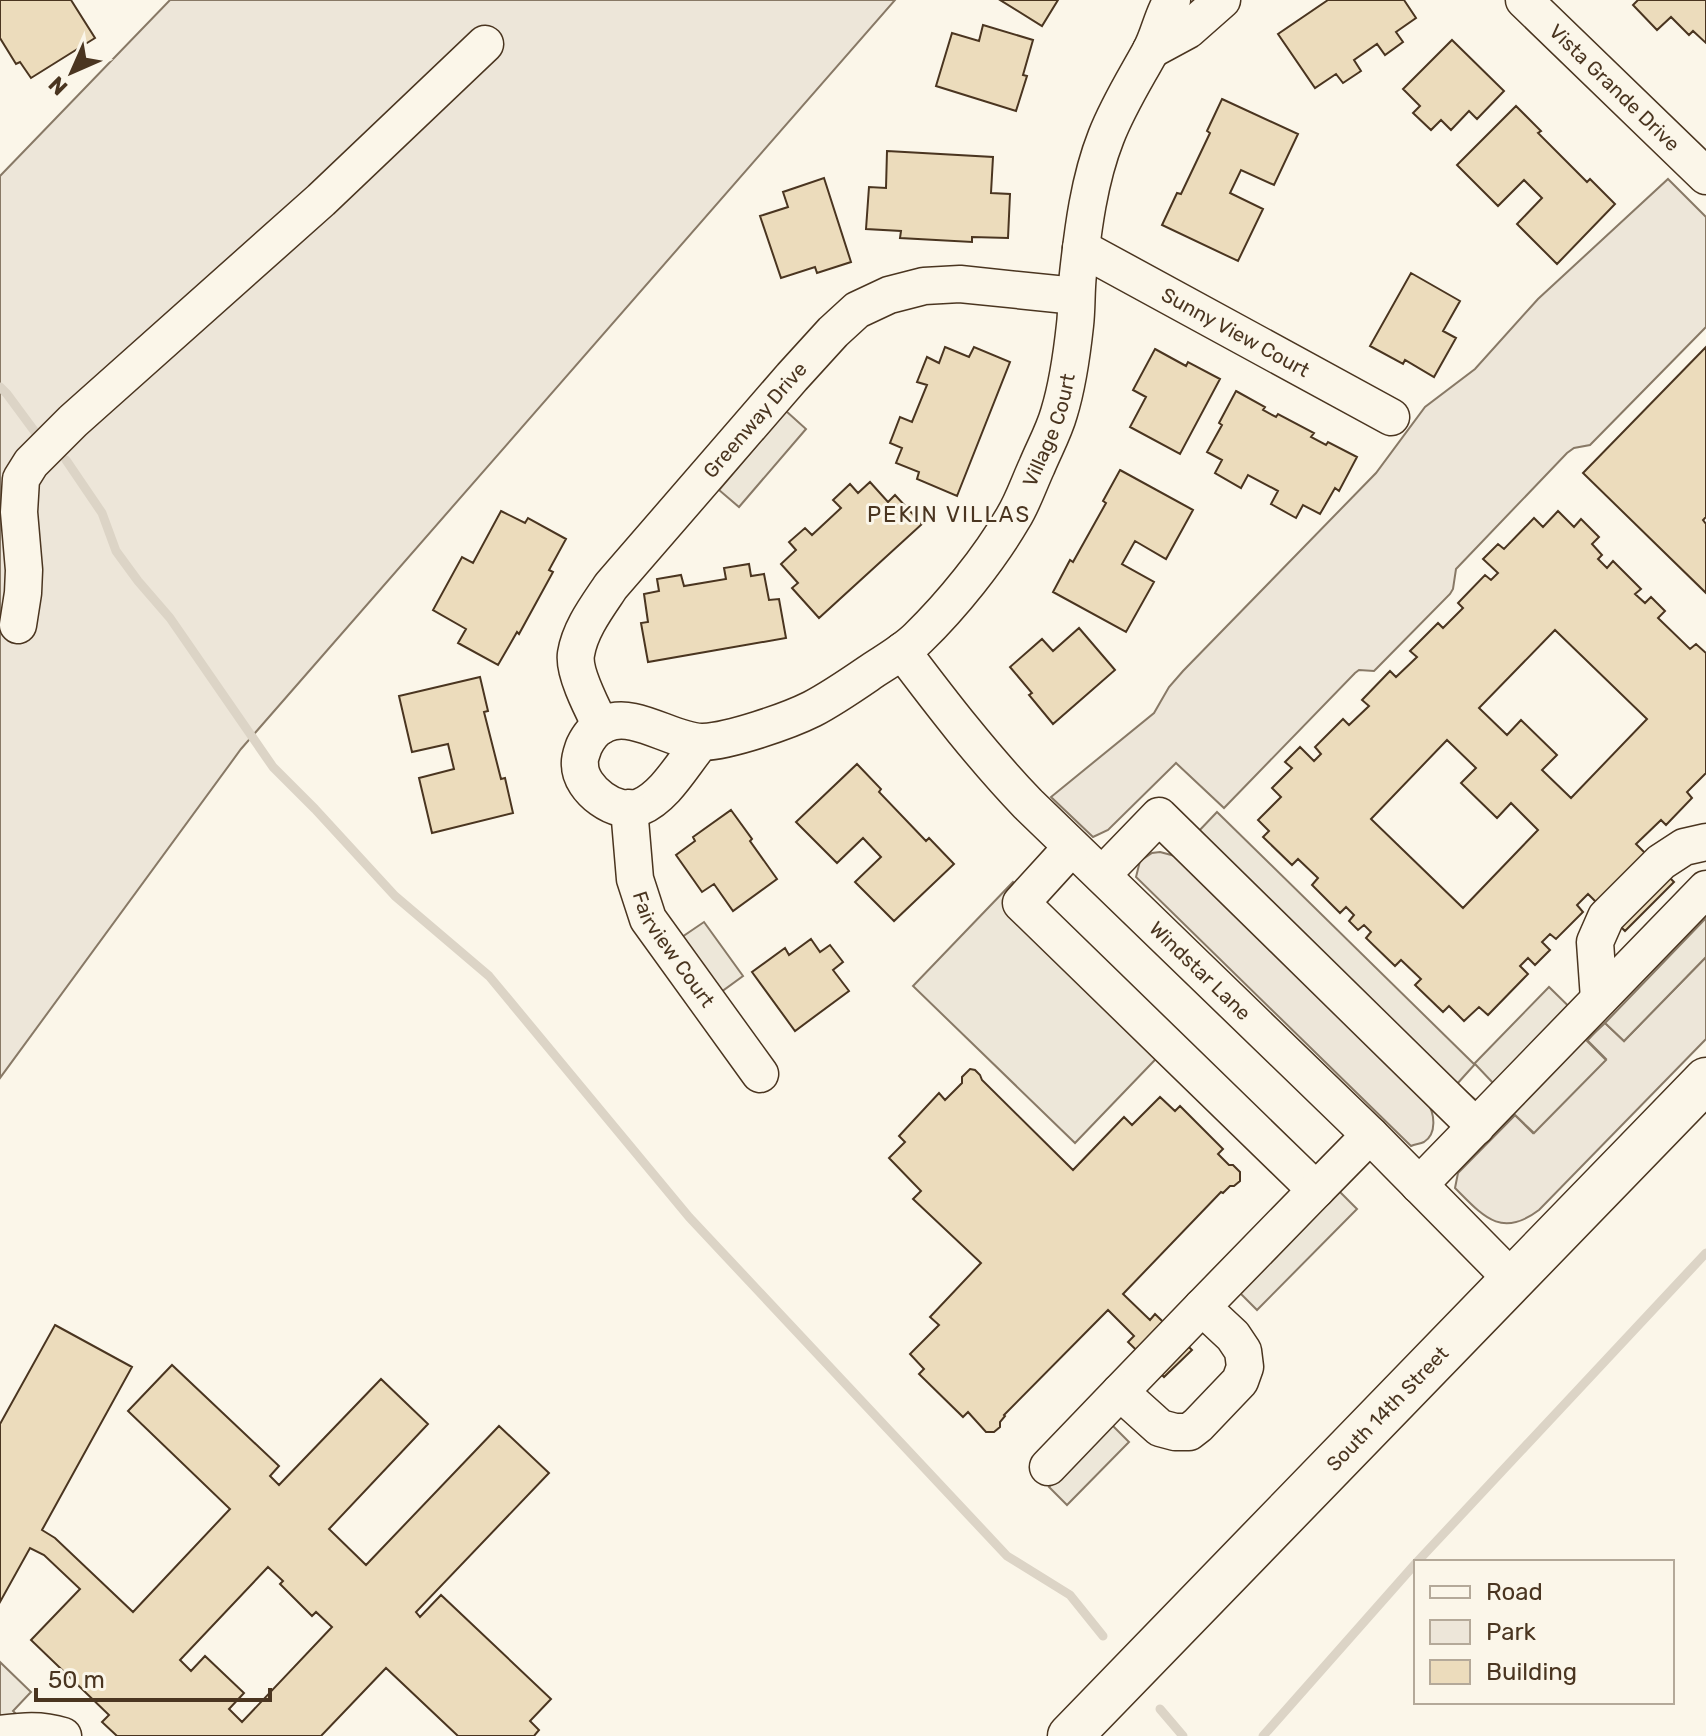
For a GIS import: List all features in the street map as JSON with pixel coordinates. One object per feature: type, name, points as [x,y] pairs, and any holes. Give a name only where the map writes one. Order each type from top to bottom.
[{"type":"main road","name":"South 14th Street","points":[[1070,1736],[1706,1080]]},
{"type":"street","name":"Village Court","points":[[601,726],[607,722],[627,721],[701,742],[755,730],[812,709],[854,684],[916,640],[953,601],[1014,517],[1059,413],[1075,324],[1081,248],[1092,186],[1105,140],[1124,95],[1151,50],[1172,0]]},
{"type":"street","points":[[1151,50],[1188,30],[1222,0]]},
{"type":"street","name":"Vista Grande Drive","points":[[1524,0],[1706,176]]},
{"type":"street","points":[[18,625],[24,570],[19,512],[21,479],[15,460],[73,421],[321,200],[485,44]]},
{"type":"street","name":"Sunny View Court","points":[[1081,248],[1391,417]]},
{"type":"street","name":"Greenway Drive","points":[[601,726],[584,692],[575,656],[588,620],[611,586],[782,388],[857,310],[889,295],[924,286],[960,284],[1076,296]]},
{"type":"street","name":"Windstar Lane","points":[[902,651],[993,768],[1370,1135],[1512,1279]]},
{"type":"street","points":[[601,726],[590,733],[579,767],[587,785],[602,799],[620,808],[639,808],[658,794],[701,742]]},
{"type":"street","name":"Fairview Court","points":[[629,808],[635,879],[648,919],[760,1074]]},
{"type":"street","points":[[1102,875],[1159,816],[1476,1127]]},
{"type":"street","points":[[1599,999],[1595,942],[1606,917],[1661,862],[1684,847],[1706,842]]},
{"type":"street","points":[[1072,847],[1021,903],[1316,1190]]},
{"type":"street","points":[[1419,1185],[1706,889]]},
{"type":"street","points":[[1048,1467],[1370,1135]]},
{"type":"street","points":[[1120,1392],[1160,1428],[1189,1432],[1198,1425],[1240,1381],[1245,1367],[1243,1351],[1233,1336],[1202,1307]]},
{"type":"street","points":[[0,1734],[47,1731],[63,1736]]},
{"type":"green space","points":[[170,0],[895,0],[241,749],[0,1078],[0,176]]},
{"type":"green space","points":[[1668,179],[1706,217],[1706,327],[1590,445],[1574,448],[1567,453],[1456,569],[1450,594],[1374,671],[1359,670],[1355,673],[1224,808],[1176,763],[1108,830],[1093,837],[1051,797],[1154,713],[1169,687],[1183,671],[1376,473],[1425,407],[1475,369],[1538,299]]},
{"type":"green space","points":[[1160,852],[1175,856],[1427,1103],[1433,1123],[1431,1134],[1424,1142],[1411,1146],[1136,877],[1140,861]]},
{"type":"green space","points":[[1706,957],[1706,1039],[1539,1210],[1526,1219],[1503,1223],[1484,1215],[1455,1188],[1458,1173],[1515,1115],[1533,1133],[1606,1059],[1587,1040],[1605,1023],[1624,1041]]},
{"type":"shaded area","points":[[786,411],[806,429],[739,507],[719,490]]},
{"type":"shaded area","points":[[1217,812],[1474,1064],[1549,987],[1595,1032],[1587,1041],[1606,1060],[1534,1133],[1515,1115],[1477,1153],[1175,856]],"holes":[[[1475,1064],[1494,1084],[1477,1101],[1457,1084]]]},
{"type":"shaded area","points":[[1013,882],[1176,1038],[1075,1143],[913,986]]},
{"type":"shaded area","points":[[1706,918],[1706,957],[1624,1041],[1605,1023]]},
{"type":"shaded area","points":[[704,922],[743,976],[721,992],[682,937]]},
{"type":"shaded area","points":[[1338,1190],[1357,1209],[1257,1310],[1239,1292]]},
{"type":"shaded area","points":[[1111,1424],[1129,1442],[1067,1505],[1049,1487]]},
{"type":"shaded area","points":[[0,1662],[31,1692],[13,1711],[39,1736],[0,1736]]},
{"type":"building","points":[[0,0],[71,0],[95,38],[31,78],[20,62],[16,64],[0,38]]},
{"type":"building","points":[[1000,0],[1058,0],[1042,26]]},
{"type":"building","points":[[1328,0],[1404,0],[1416,18],[1396,32],[1403,42],[1385,55],[1377,44],[1354,60],[1361,71],[1343,83],[1336,74],[1315,88],[1278,34]]},
{"type":"building","points":[[1638,0],[1706,0],[1706,43],[1693,31],[1689,35],[1671,17],[1657,30],[1633,5]]},
{"type":"building","points":[[983,25],[1033,40],[1023,75],[1027,76],[1016,111],[936,86],[952,33],[979,41]]},
{"type":"building","points":[[1452,40],[1504,91],[1477,119],[1469,111],[1451,130],[1441,120],[1431,130],[1413,113],[1420,106],[1403,89]]},
{"type":"building","points":[[1222,99],[1298,134],[1274,185],[1241,170],[1230,193],[1263,209],[1238,261],[1162,225],[1177,193],[1181,194],[1210,133],[1207,131]]},
{"type":"building","points":[[1516,106],[1587,182],[1590,179],[1615,204],[1557,264],[1517,224],[1542,198],[1524,180],[1498,206],[1457,165]]},
{"type":"building","points":[[887,151],[993,157],[991,193],[1010,194],[1008,238],[972,237],[972,242],[900,238],[901,231],[866,229],[869,187],[886,188]]},
{"type":"building","points":[[824,178],[851,262],[817,273],[815,267],[781,278],[760,216],[788,207],[783,192]]},
{"type":"building","points":[[1411,273],[1460,301],[1443,331],[1456,338],[1434,377],[1405,360],[1403,364],[1370,346]]},
{"type":"building","points":[[945,347],[969,357],[974,347],[1010,362],[957,496],[917,479],[919,472],[896,463],[902,448],[890,443],[900,417],[912,422],[927,385],[917,382],[927,357],[939,363]]},
{"type":"building","points":[[1706,347],[1706,517],[1703,520],[1706,524],[1706,593],[1583,473]]},
{"type":"building","points":[[1155,349],[1186,366],[1188,362],[1220,379],[1180,454],[1130,427],[1146,397],[1133,390]]},
{"type":"building","points":[[1236,391],[1276,417],[1278,414],[1314,433],[1311,437],[1357,457],[1339,491],[1335,488],[1320,514],[1303,505],[1296,518],[1271,504],[1278,491],[1248,475],[1241,488],[1215,473],[1222,460],[1207,452]]},
{"type":"building","points":[[1120,470],[1193,510],[1166,559],[1135,541],[1122,564],[1154,582],[1126,632],[1053,592],[1106,503],[1103,501]]},
{"type":"building","points":[[870,482],[888,502],[895,495],[922,524],[819,618],[792,588],[798,583],[781,564],[796,550],[789,542],[805,528],[812,535],[841,508],[833,500],[850,484],[858,493]]},
{"type":"building","points":[[501,511],[525,523],[528,518],[566,539],[549,570],[553,572],[498,665],[458,643],[466,629],[433,610],[462,557],[473,563]]},
{"type":"building","points":[[1558,511],[1574,527],[1581,519],[1599,537],[1592,544],[1602,555],[1598,559],[1607,568],[1613,561],[1641,589],[1635,594],[1645,603],[1651,597],[1665,611],[1658,618],[1690,649],[1696,644],[1706,653],[1706,773],[1687,792],[1692,798],[1666,825],[1661,820],[1636,844],[1674,882],[1625,931],[1588,894],[1577,905],[1583,912],[1556,939],[1550,934],[1542,942],[1550,950],[1535,965],[1528,958],[1520,966],[1528,974],[1488,1015],[1479,1007],[1464,1021],[1449,1006],[1443,1012],[1415,985],[1421,979],[1401,960],[1395,966],[1366,938],[1371,932],[1364,925],[1358,930],[1349,921],[1354,915],[1346,907],[1340,913],[1312,885],[1318,878],[1298,859],[1292,865],[1263,837],[1269,831],[1258,820],[1281,797],[1272,788],[1292,768],[1285,762],[1300,747],[1314,761],[1321,754],[1315,747],[1343,719],[1349,725],[1369,706],[1362,700],[1390,671],[1396,677],[1417,657],[1410,651],[1438,623],[1443,628],[1463,608],[1458,603],[1485,575],[1491,580],[1498,573],[1483,559],[1498,544],[1504,549],[1534,518],[1543,527]],"holes":[[[1555,630],[1647,719],[1571,798],[1542,770],[1557,755],[1521,720],[1507,735],[1479,708]],[[1447,740],[1476,768],[1461,783],[1497,818],[1511,803],[1538,830],[1463,908],[1371,819]]]},
{"type":"building","points":[[749,564],[751,576],[764,574],[769,600],[779,599],[786,638],[648,662],[641,623],[648,622],[644,594],[659,591],[657,579],[681,575],[684,586],[726,579],[724,568]]},
{"type":"building","points":[[1079,628],[1115,670],[1053,724],[1010,667],[1042,639],[1053,651]]},
{"type":"building","points":[[480,677],[488,711],[484,712],[513,813],[432,833],[419,778],[454,769],[448,744],[412,752],[399,696]]},
{"type":"building","points":[[857,764],[926,841],[929,838],[954,864],[894,921],[855,882],[881,857],[863,838],[837,863],[796,822]]},
{"type":"building","points":[[731,810],[777,879],[733,911],[714,884],[702,892],[676,855],[695,841],[693,837]]},
{"type":"building","points":[[811,939],[820,952],[830,945],[843,962],[833,970],[849,991],[795,1031],[752,972],[785,948],[789,955]]},
{"type":"building","points":[[970,1069],[975,1070],[1073,1170],[1124,1117],[1132,1125],[1160,1097],[1175,1111],[1180,1106],[1223,1149],[1218,1154],[1240,1172],[1240,1181],[1221,1192],[1123,1294],[1150,1320],[1155,1314],[1192,1350],[1164,1377],[1128,1342],[1134,1336],[1108,1310],[1004,1415],[1000,1427],[994,1432],[986,1432],[968,1412],[963,1417],[919,1374],[924,1369],[910,1354],[939,1325],[930,1317],[981,1263],[913,1199],[921,1191],[889,1158],[905,1142],[899,1136],[939,1093],[945,1100],[962,1083],[962,1077]]},
{"type":"building","points":[[55,1325],[132,1367],[42,1530],[55,1538],[133,1612],[230,1509],[128,1411],[172,1365],[279,1466],[270,1476],[279,1485],[381,1379],[428,1424],[329,1529],[366,1565],[499,1426],[549,1473],[416,1612],[420,1617],[441,1595],[551,1699],[530,1721],[539,1730],[534,1736],[458,1736],[386,1668],[321,1736],[117,1736],[102,1722],[109,1715],[31,1640],[80,1589],[44,1555],[30,1548],[0,1602],[0,1424]],"holes":[[[268,1567],[283,1581],[280,1584],[312,1616],[316,1612],[332,1627],[242,1722],[229,1709],[244,1693],[205,1656],[191,1671],[180,1660]]]},
{"type":"waterway","points":[[0,387],[41,440]]},
{"type":"waterway","points":[[66,460],[102,513],[116,551],[170,618],[273,767],[395,896],[489,976],[689,1217],[1007,1556],[1070,1595],[1103,1636]]},
{"type":"waterway","points":[[1419,1560],[1706,1253]]},
{"type":"waterway","points":[[1263,1736],[1414,1565]]},
{"type":"waterway","points":[[1160,1709],[1183,1736]]},
{"type":"district","name":"PEKIN VILLAS","points":[[949,514]]}]
